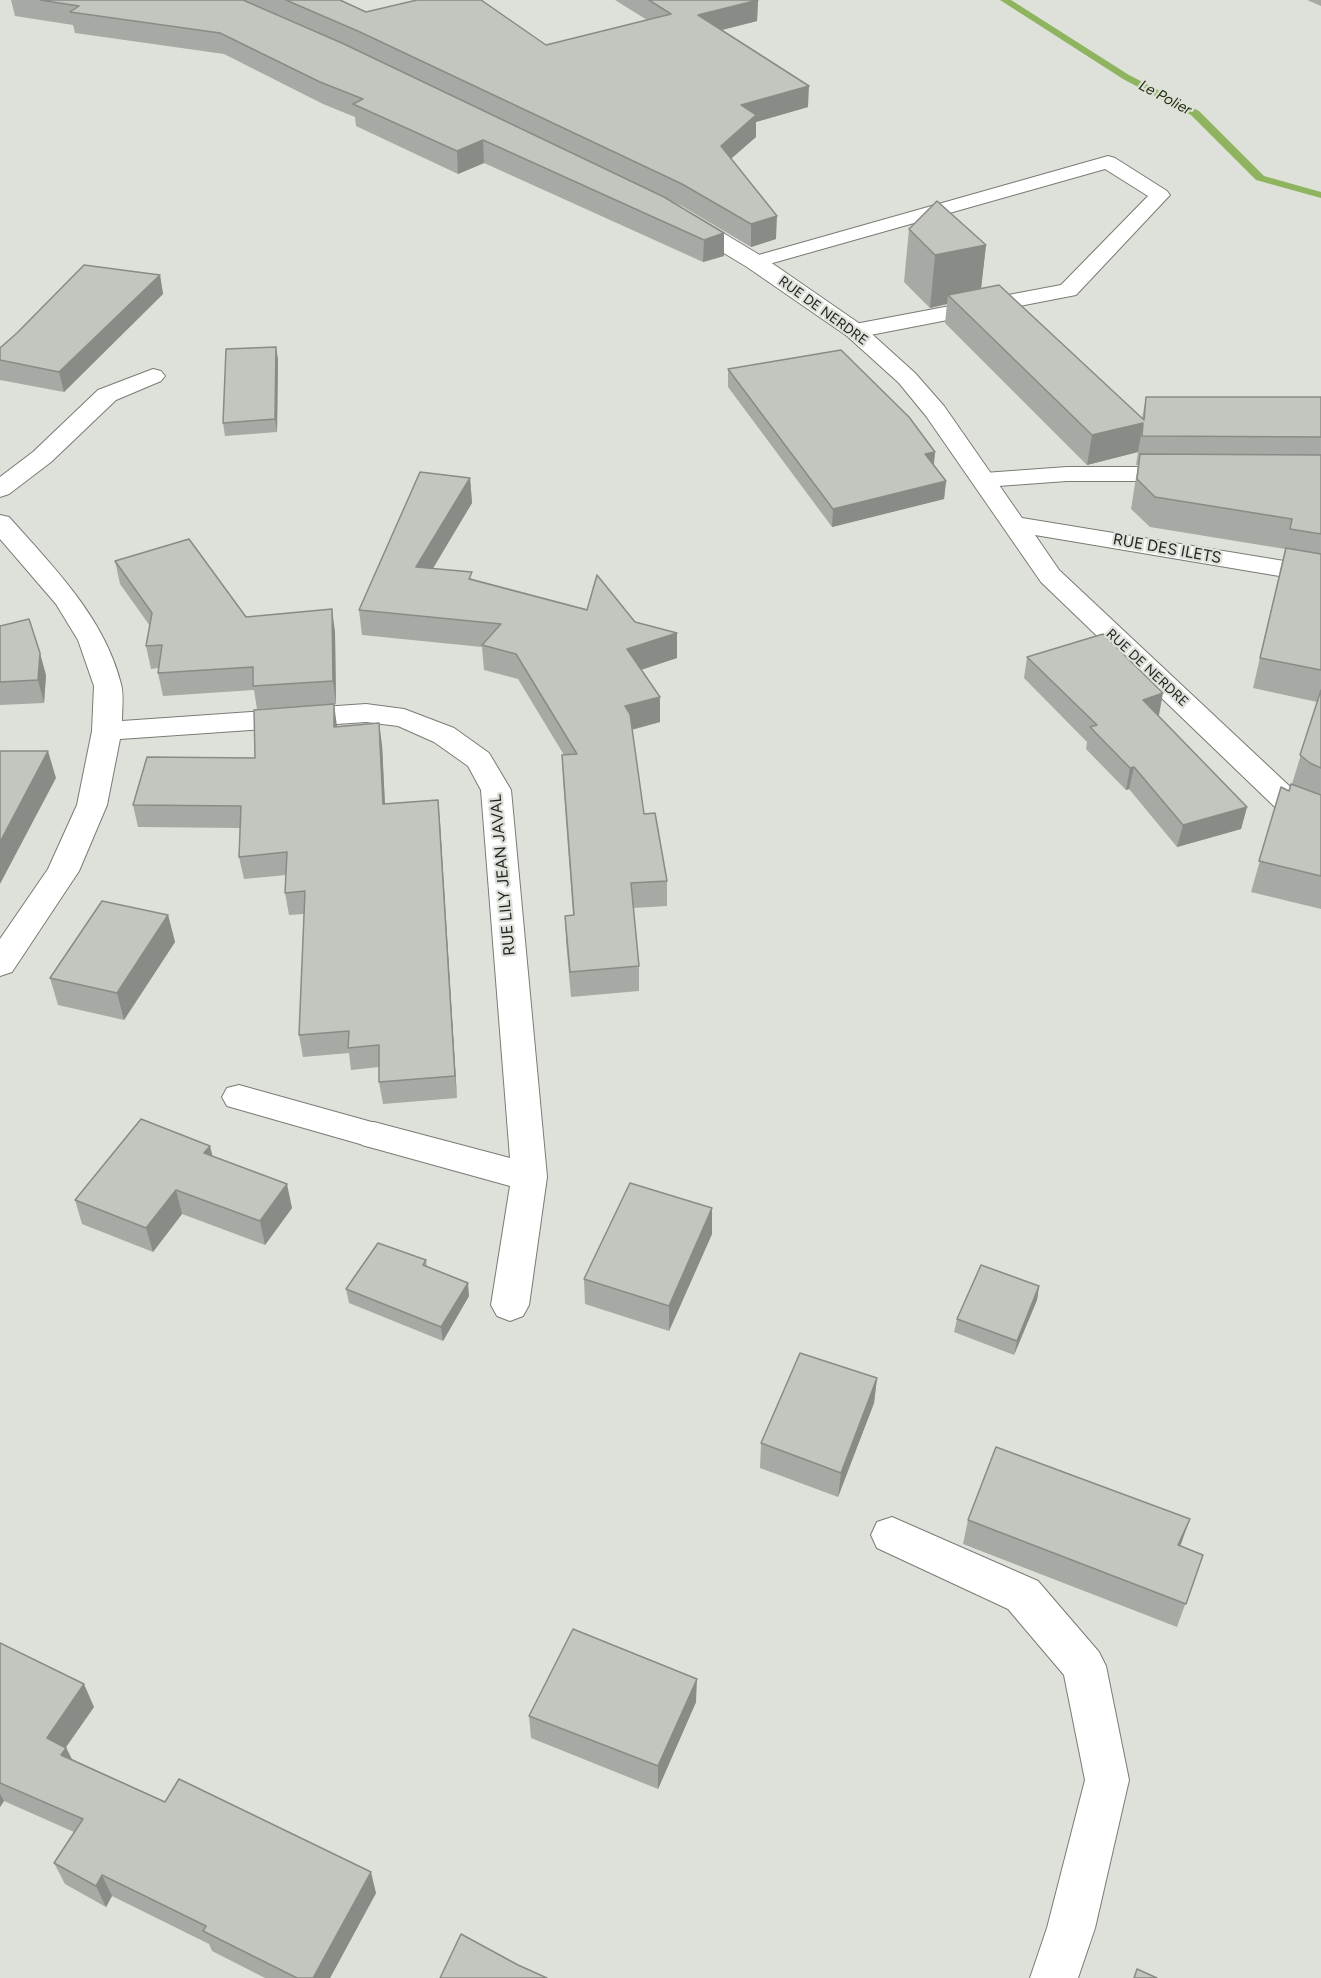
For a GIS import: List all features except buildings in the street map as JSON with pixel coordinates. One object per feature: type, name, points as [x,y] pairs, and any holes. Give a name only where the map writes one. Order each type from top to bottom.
[{"type":"street","name":"RUE DE NERDRE","points":[[673,213],[755,262],[855,331],[907,378],[935,411],[1050,576],[1289,803],[1321,817]]},
{"type":"street","points":[[0,489],[42,457],[107,395],[153,376]]},
{"type":"street","points":[[0,523],[67,600],[92,640],[108,686],[106,731],[92,805],[63,871],[0,964]]},
{"type":"street","name":"RUE DES ILETS","points":[[1014,524],[1321,575]]},
{"type":"street","name":"RUE LILY JEAN JAVAL","points":[[106,731],[366,712],[404,718],[444,735],[479,760],[496,790],[529,1177],[510,1305]]},
{"type":"street","points":[[374,1135],[529,1177]]},
{"type":"street","points":[[892,1535],[1023,1595],[1084,1666],[1107,1780],[1071,1928],[1054,1978]]},
{"type":"lane","points":[[755,262],[1108,162],[1160,195],[1068,290],[1021,305],[855,331]]},
{"type":"lane","points":[[984,480],[1067,474],[1205,474]]},
{"type":"lane","points":[[239,1097],[374,1135]]},
{"type":"waterway","name":"Le Polier","points":[[1005,0],[1126,77],[1195,113],[1260,178],[1321,195]]}]
